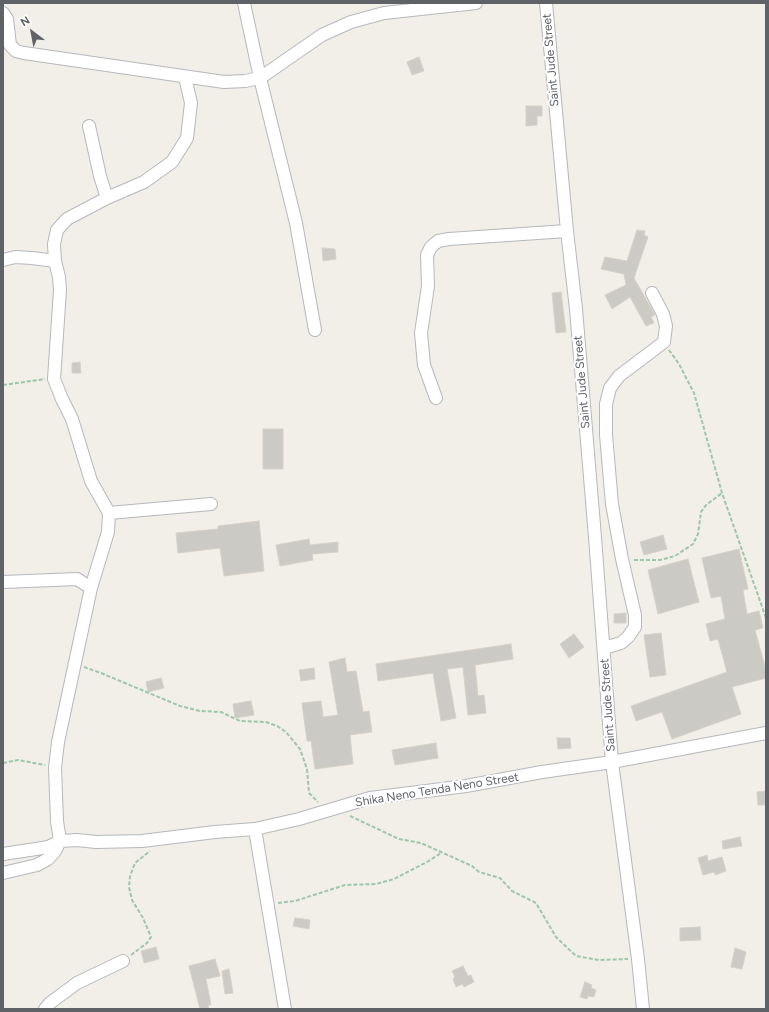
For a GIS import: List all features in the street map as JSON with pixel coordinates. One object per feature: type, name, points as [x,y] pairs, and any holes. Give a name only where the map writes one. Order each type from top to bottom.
[{"type":"street","points":[[3,9],[5,3]]},
{"type":"street","points":[[244,3],[260,78],[296,223],[314,330]]},
{"type":"street","points":[[3,13],[7,19],[10,45],[16,51],[185,77],[224,82],[245,82],[260,78],[322,35],[351,22],[384,13],[476,3]]},
{"type":"street","name":"Saint Jude Street","points":[[546,3],[567,231],[577,317],[612,762],[638,959],[643,1009]]},
{"type":"street","points":[[3,872],[38,865],[48,859],[55,851],[60,840],[57,821],[55,768],[58,742],[91,588],[108,532],[109,513],[91,481],[72,419],[54,378],[60,290],[60,277],[54,260],[54,244],[57,230],[67,219],[107,198],[144,182],[172,162],[186,138],[191,103],[185,77]]},
{"type":"street","points":[[90,126],[100,176],[107,198]]},
{"type":"street","points":[[436,398],[424,366],[421,333],[428,286],[427,255],[431,246],[438,241],[449,239],[567,231]]},
{"type":"street","points":[[3,260],[32,258],[54,260]]},
{"type":"street","points":[[604,648],[621,643],[628,637],[635,627],[636,615],[622,559],[612,504],[606,435],[606,404],[610,388],[619,376],[664,342],[666,326],[663,314],[652,293]]},
{"type":"street","points":[[109,513],[211,504]]},
{"type":"street","points":[[3,582],[77,579],[91,588]]},
{"type":"street","name":"Shika Neno Tenda Neno Street","points":[[3,854],[48,847],[60,840],[96,842],[142,841],[215,832],[255,829],[299,819],[370,798],[466,786],[542,772],[612,762],[766,733]]},
{"type":"street","points":[[255,829],[285,1009]]},
{"type":"street","points":[[3,848],[60,840]]},
{"type":"street","points":[[45,1009],[50,1003],[77,983],[123,961]]},
{"type":"path","points":[[664,342],[679,364],[694,393],[722,493],[766,618]]},
{"type":"path","points":[[3,385],[36,379],[54,378]]},
{"type":"path","points":[[622,559],[660,560],[675,556],[693,544],[698,534],[701,512],[706,505],[722,493]]},
{"type":"path","points":[[75,664],[101,673],[180,706],[200,711],[221,712],[240,721],[266,722],[277,726],[286,732],[300,750],[307,769],[309,793],[319,802]]},
{"type":"path","points":[[3,763],[18,760],[43,764],[55,768]]},
{"type":"path","points":[[335,808],[399,839],[420,843],[472,866],[479,872],[500,878],[512,891],[536,903],[556,937],[576,956],[599,960],[638,959]]},
{"type":"path","points":[[123,961],[147,943],[150,936],[143,918],[132,900],[129,887],[130,876],[135,863],[154,848]]},
{"type":"path","points":[[268,904],[295,901],[345,885],[376,884],[394,879],[441,853]]},
{"type":"building","points":[[419,57],[424,71],[412,75],[407,62]]},
{"type":"building","points":[[526,106],[542,106],[542,116],[537,116],[537,125],[526,126]]},
{"type":"building","points":[[637,230],[645,231],[644,235],[648,237],[634,278],[655,315],[651,317],[654,323],[646,326],[630,297],[612,309],[605,295],[626,285],[624,274],[601,269],[605,257],[627,261]]},
{"type":"building","points":[[322,248],[335,249],[336,259],[323,261]]},
{"type":"building","points":[[561,292],[566,332],[556,333],[552,293]]},
{"type":"building","points":[[80,362],[81,373],[72,373],[72,363]]},
{"type":"building","points":[[263,429],[283,429],[283,469],[263,469]]},
{"type":"building","points":[[259,521],[264,571],[224,576],[220,548],[178,553],[176,533],[218,529],[218,526]]},
{"type":"building","points":[[663,535],[667,549],[644,555],[640,542]]},
{"type":"building","points":[[309,539],[310,545],[338,542],[338,552],[312,554],[313,560],[280,566],[276,545]]},
{"type":"building","points":[[739,549],[748,589],[743,590],[747,614],[759,611],[763,628],[755,630],[766,670],[766,678],[732,687],[741,714],[672,739],[662,712],[636,721],[631,706],[727,672],[718,639],[710,641],[706,624],[725,619],[721,596],[711,598],[702,558]]},
{"type":"building","points":[[688,559],[699,602],[658,614],[648,570]]},
{"type":"building","points":[[626,613],[626,623],[614,623],[614,614]]},
{"type":"building","points":[[661,633],[666,675],[650,677],[644,635]]},
{"type":"building","points":[[574,634],[584,647],[569,658],[560,644]]},
{"type":"building","points":[[511,644],[513,659],[475,665],[478,696],[484,695],[486,713],[468,715],[463,667],[447,669],[456,718],[441,721],[433,673],[378,681],[376,664]]},
{"type":"building","points":[[345,658],[347,672],[356,671],[363,712],[369,711],[372,732],[350,735],[353,764],[315,769],[311,741],[307,741],[302,703],[321,701],[323,717],[338,715],[329,662]]},
{"type":"building","points":[[314,668],[315,679],[301,681],[299,670]]},
{"type":"building","points":[[161,678],[164,688],[148,692],[146,682]]},
{"type":"building","points":[[251,701],[254,715],[235,718],[233,704]]},
{"type":"building","points":[[557,738],[570,738],[571,748],[558,749]]},
{"type":"building","points":[[436,743],[438,758],[395,765],[392,750]]},
{"type":"building","points":[[766,791],[766,805],[758,805],[757,792]]},
{"type":"building","points":[[740,837],[742,846],[723,849],[722,841]]},
{"type":"building","points":[[707,855],[708,861],[722,857],[726,871],[715,875],[714,872],[703,875],[698,858]]},
{"type":"building","points":[[295,918],[310,920],[309,929],[293,926]]},
{"type":"building","points":[[700,927],[701,940],[680,941],[680,928]]},
{"type":"building","points":[[156,947],[159,959],[144,963],[141,951]]},
{"type":"building","points":[[735,948],[746,952],[742,969],[731,967]]},
{"type":"building","points":[[215,959],[220,976],[206,979],[211,1005],[208,1005],[209,1009],[200,1009],[189,966]]},
{"type":"building","points":[[463,966],[468,976],[471,975],[474,982],[464,987],[462,984],[456,987],[453,979],[455,977],[452,971]]},
{"type":"building","points":[[229,969],[233,993],[225,994],[222,971]]},
{"type":"building","points":[[585,982],[592,985],[591,988],[596,990],[594,997],[588,996],[587,999],[580,997]]}]
